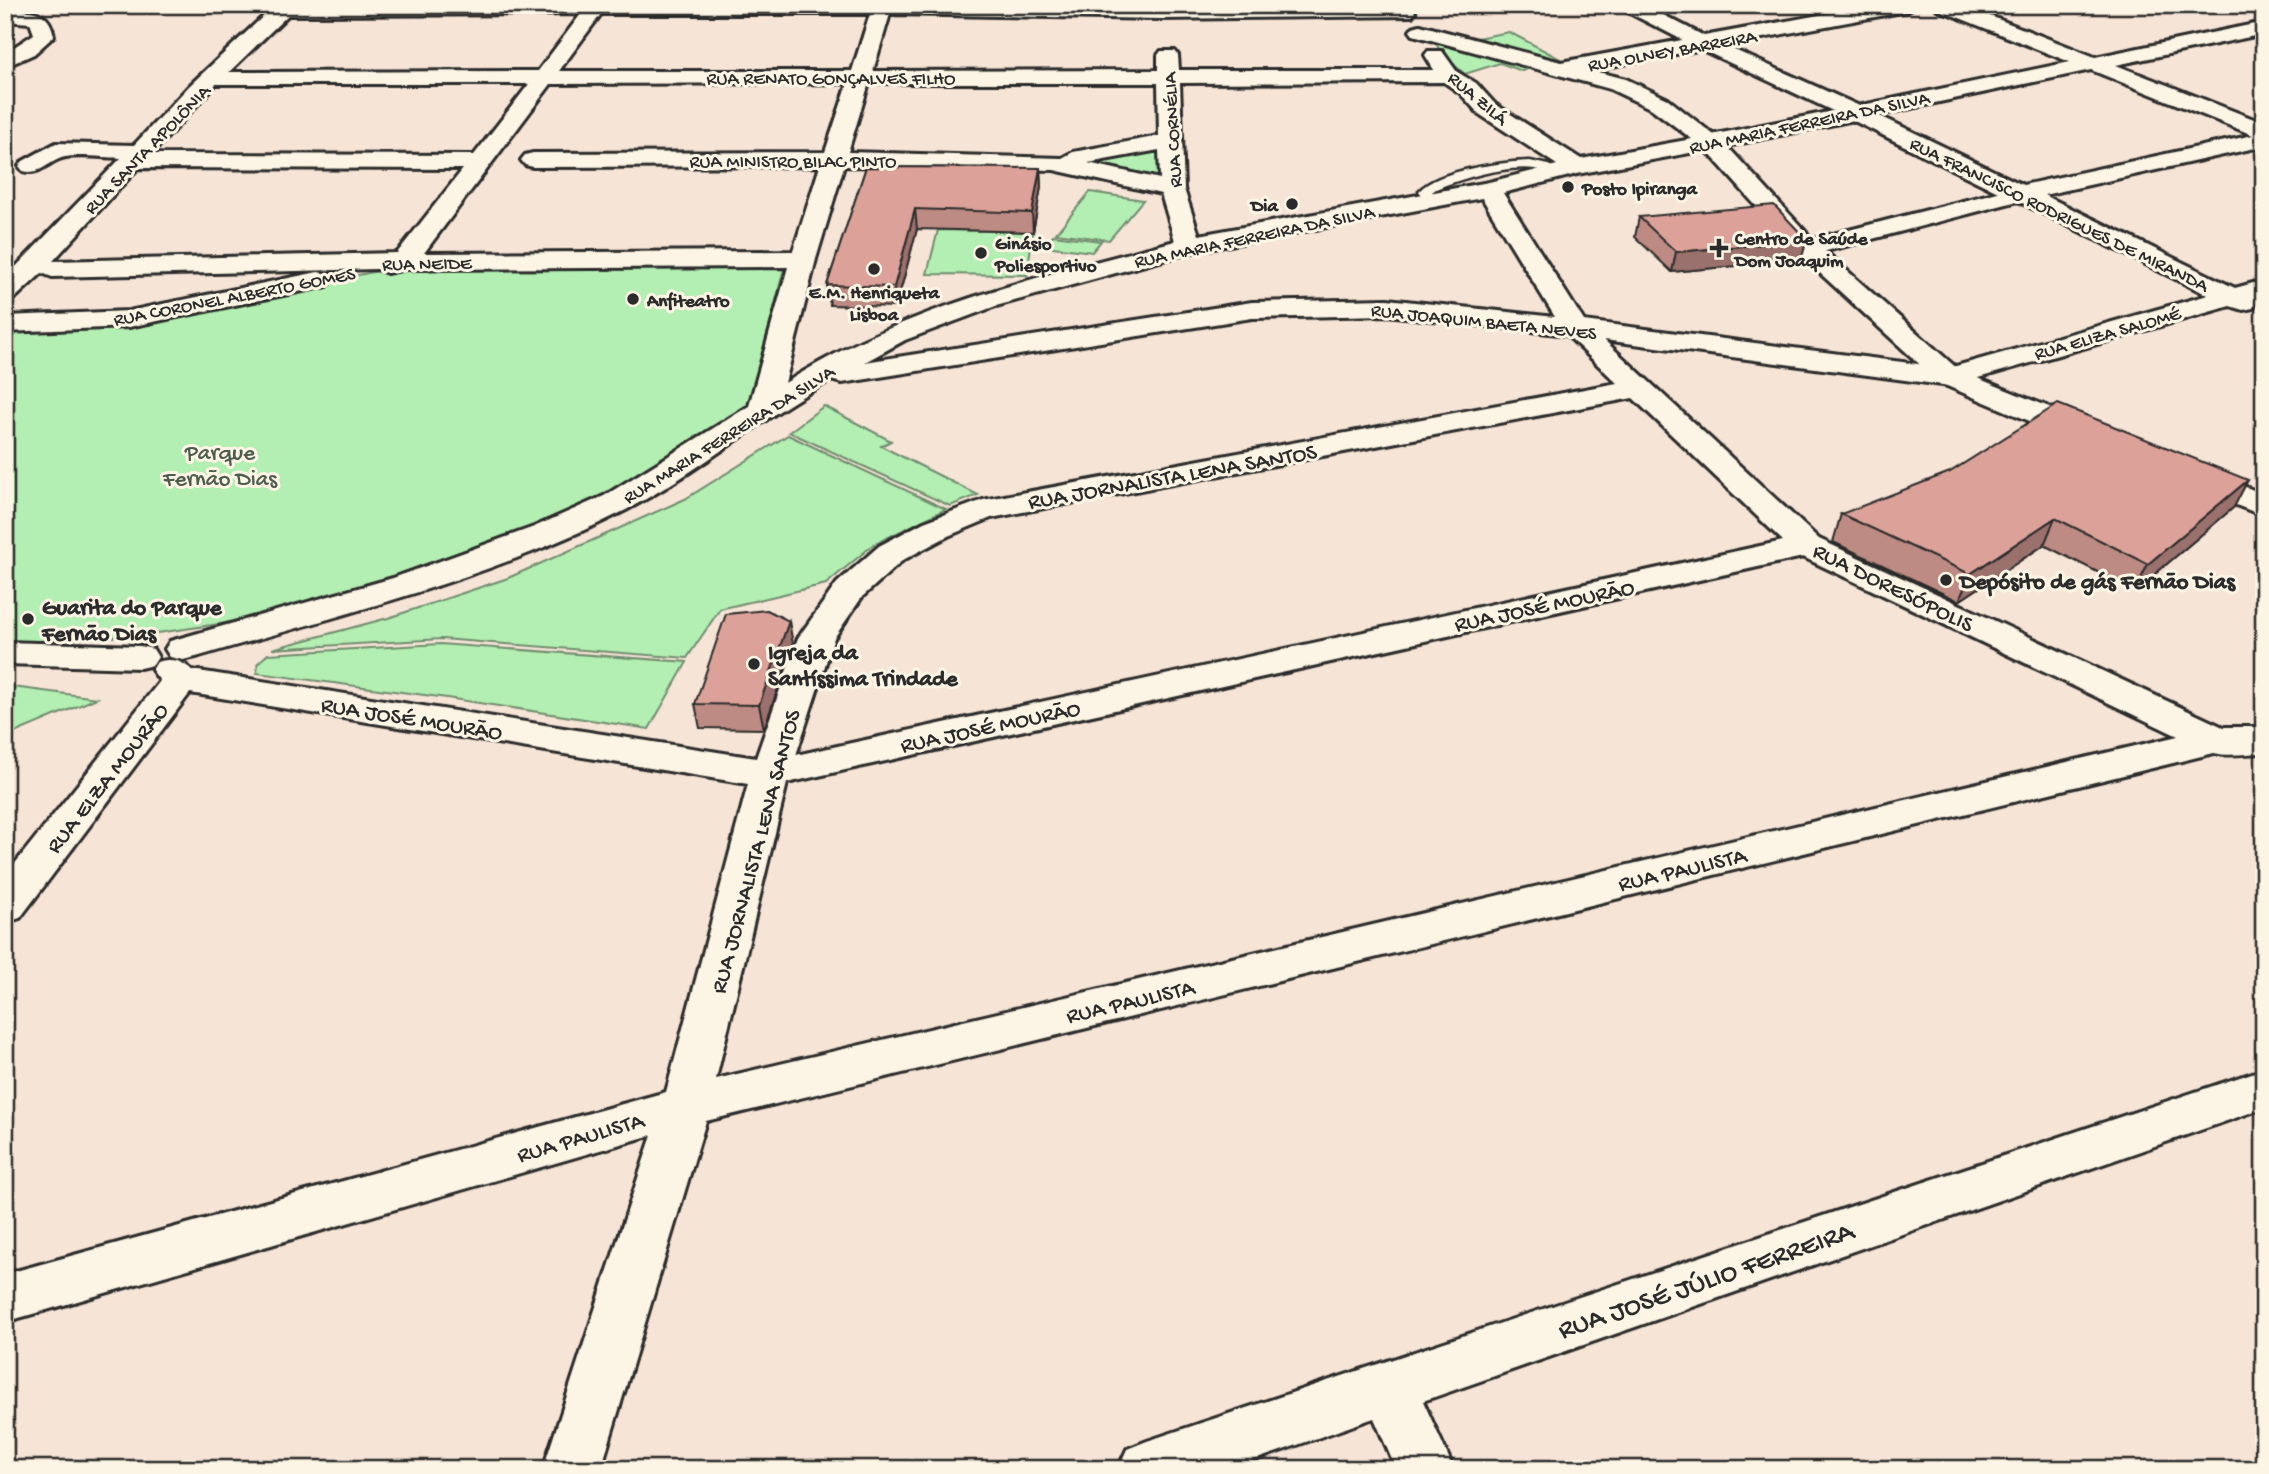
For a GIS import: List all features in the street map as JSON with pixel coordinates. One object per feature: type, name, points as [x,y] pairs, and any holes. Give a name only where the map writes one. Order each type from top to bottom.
[{"type":"street","name":"RUA FRANCISCO RODRIGUES DE MIRANDA","points":[[1629,5],[2264,312]]},
{"type":"street","name":"RUA OLNEY BARREIRA","points":[[1560,69],[1908,5]]},
{"type":"street","points":[[1944,5],[2264,131]]},
{"type":"street","points":[[279,7],[1405,9]]},
{"type":"street","name":"RUA SANTA APOLÔNIA","points":[[5,292],[33,267],[279,7]]},
{"type":"street","points":[[763,409],[832,159],[883,7]]},
{"type":"street","points":[[405,261],[596,8]]},
{"type":"street","name":"RUA CORNÉLIA","points":[[1161,9],[1166,45],[1172,188],[1189,245]]},
{"type":"street","name":"RUA ZILÁ","points":[[1405,9],[1449,76],[1468,88],[1487,109],[1567,169]]},
{"type":"street","points":[[5,15],[35,18],[42,23],[44,36],[27,50],[5,61]]},
{"type":"street","name":"RUA MARIA FERREIRA DA SILVA","points":[[5,653],[168,664],[546,534],[615,503],[657,479],[811,379],[895,334],[986,300],[1189,245],[1489,189],[1567,169],[1856,113],[2264,28]]},
{"type":"street","points":[[1420,31],[1631,89],[1671,111],[1711,142],[1807,248],[1950,377],[2112,444]]},
{"type":"street","name":"RUA RENATO GONÇALVES FILHO","points":[[213,78],[1168,79],[1449,76]]},
{"type":"street","points":[[1807,248],[2022,193],[2264,139]]},
{"type":"street","name":"RUA MINISTRO BILAC PINTO","points":[[1054,163],[1171,141]]},
{"type":"street","points":[[32,166],[56,150],[138,157],[481,162]]},
{"type":"street","name":"RUA MINISTRO BILAC PINTO","points":[[533,160],[832,159],[1054,163],[1172,188]]},
{"type":"street","name":"RUA DORESÓPOLIS","points":[[1489,189],[1575,328],[1807,545],[2216,740],[2264,760]]},
{"type":"street","name":"RUA NEIDE","points":[[52,269],[405,261],[803,259]]},
{"type":"street","name":"RUA CORONEL ALBERTO GOMES","points":[[5,324],[129,319],[405,261]]},
{"type":"street","name":"RUA ELIZA SALOMÉ","points":[[1950,377],[2264,288]]},
{"type":"street","name":"RUA JOAQUIM BAETA NEVES","points":[[811,379],[1252,310],[1387,307],[1575,328],[1950,377]]},
{"type":"street","name":"RUA JORNALISTA LENA SANTOS","points":[[572,1469],[686,1106],[770,774],[816,638],[849,590],[891,552],[936,529],[983,510],[1640,388]]},
{"type":"street","points":[[2162,464],[2263,505]]},
{"type":"street","name":"RUA JOSÉ MOURÃO","points":[[168,664],[770,774],[1807,545]]},
{"type":"street","name":"RUA ELZA MOURÃO","points":[[5,908],[168,664]]},
{"type":"street","name":"RUA PAULISTA","points":[[5,1298],[686,1106],[2216,740],[2264,740]]},
{"type":"street","name":"RUA JOSÉ JÚLIO FERREIRA","points":[[1147,1469],[2264,1088]]},
{"type":"street","points":[[1388,1387],[1425,1469]]},
{"type":"lane","points":[[1431,200],[1425,191],[1428,186],[1514,166],[1567,169]]},
{"type":"green space","points":[[1509,32],[1564,61],[1552,61],[1466,40]]},
{"type":"green space","points":[[1435,41],[1537,65],[1522,71],[1500,63],[1465,74],[1442,55]]},
{"type":"green space","points":[[1157,148],[1162,179],[1157,180],[1071,164]]},
{"type":"green space","points":[[1090,192],[1143,200],[1109,240],[1056,233]]},
{"type":"green space","name":"Ginásio Poliesportivo","points":[[938,230],[1033,232],[1027,275],[927,274]]},
{"type":"green space","points":[[1053,235],[1101,241],[1092,252],[1045,246]]},
{"type":"green space","name":"Parque Fernão Dias","points":[[785,264],[750,404],[619,495],[496,548],[260,618],[144,635],[5,643],[5,328],[229,302],[392,268]]},
{"type":"green space","points":[[824,406],[891,441],[881,446],[978,495],[950,506],[789,432]]},
{"type":"green space","points":[[788,435],[946,509],[874,544],[826,584],[720,609],[687,658],[442,639],[272,649],[388,618],[508,578],[685,499]]},
{"type":"green space","points":[[440,644],[687,662],[649,729],[447,698],[257,673],[258,663],[268,654]]},
{"type":"green space","points":[[5,686],[97,698],[5,737]]},
{"type":"building","name":"E.M. Henriqueta Lisboa","points":[[866,167],[1040,168],[1032,213],[915,209],[894,287],[827,285]]},
{"type":"building","points":[[1774,205],[1807,240],[1676,252],[1639,217]]},
{"type":"building","points":[[2058,404],[2248,480],[2148,564],[2055,518],[1970,574],[1841,514],[1950,472]]},
{"type":"building","points":[[767,610],[789,621],[759,705],[695,704],[726,614]]},
{"type":"place","name":"Posto Ipiranga","points":[[1568,187]]},
{"type":"place","name":"Dia","points":[[1292,204]]},
{"type":"place","name":"Centro de Saúde Dom Joaquim","points":[[1719,248]]},
{"type":"place","name":"Ginásio Poliesportivo","points":[[981,253]]},
{"type":"place","name":"E.M. Henriqueta Lisboa","points":[[874,269]]},
{"type":"place","name":"Anfiteatro","points":[[633,299]]},
{"type":"place","name":"Depósito de gás Fernão Dias","points":[[1946,580]]},
{"type":"place","name":"Guarita do Parque Fernão Dias","points":[[28,619]]},
{"type":"place","name":"Igreja da Santíssima Trindade","points":[[754,664]]}]
